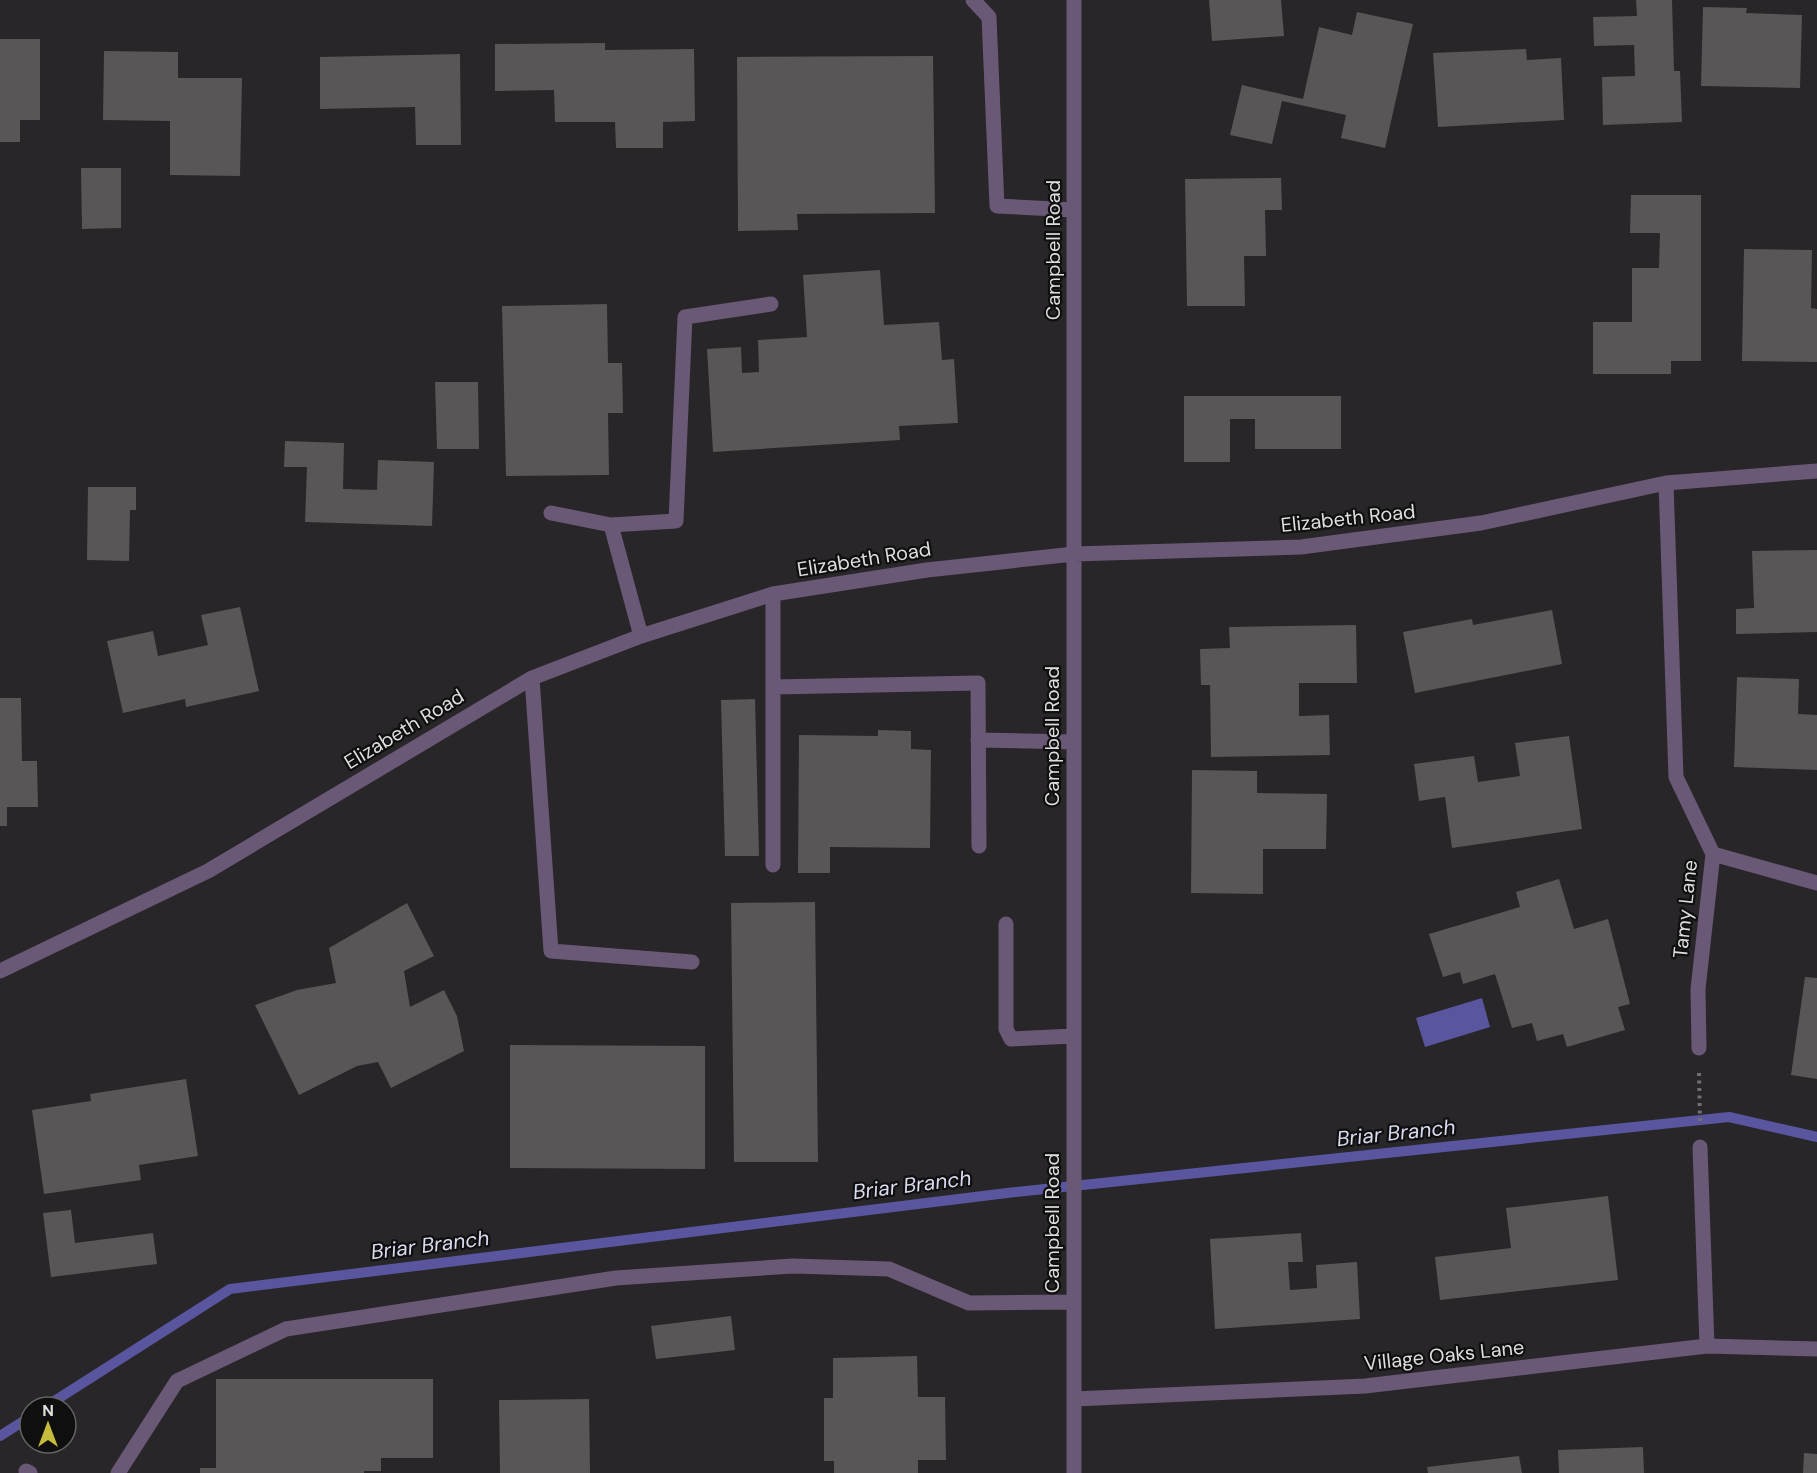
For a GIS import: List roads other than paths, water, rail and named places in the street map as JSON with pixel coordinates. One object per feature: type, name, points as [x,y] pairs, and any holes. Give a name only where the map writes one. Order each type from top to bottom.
[{"type":"street","points":[[973,0],[989,17],[997,206],[1074,210]]},
{"type":"street","name":"Campbell Road","points":[[1074,0],[1074,1473]]},
{"type":"street","points":[[551,513],[610,525],[676,521],[685,317],[771,304]]},
{"type":"street","name":"Elizabeth Road","points":[[0,971],[208,871],[532,678],[641,636],[773,594],[927,570],[1074,554],[1301,547],[1480,523],[1666,483],[1817,471]]},
{"type":"street","name":"Tamy Lane","points":[[1666,483],[1676,777],[1713,854],[1698,989],[1699,1048]]},
{"type":"street","points":[[610,525],[641,636]]},
{"type":"street","points":[[773,594],[773,865]]},
{"type":"street","points":[[532,678],[551,951],[692,962]]},
{"type":"street","points":[[773,687],[978,683],[979,846]]},
{"type":"street","points":[[978,740],[1073,742]]},
{"type":"street","points":[[1713,854],[1817,884]]},
{"type":"street","points":[[1006,924],[1006,1029],[1011,1039],[1073,1036]]},
{"type":"street","points":[[1700,1148],[1707,1346]]},
{"type":"street","points":[[118,1473],[177,1381],[286,1329],[616,1278],[793,1266],[889,1269],[969,1303],[1074,1302]]},
{"type":"street","name":"Village Oaks Lane","points":[[1074,1399],[1365,1386],[1707,1346],[1817,1349]]},
{"type":"waterway","name":"Briar Branch","points":[[64,1395],[230,1289],[1007,1193],[1729,1117],[1817,1137]]},
{"type":"waterway","name":"Briar Branch","points":[[0,1436],[18,1425]]}]
